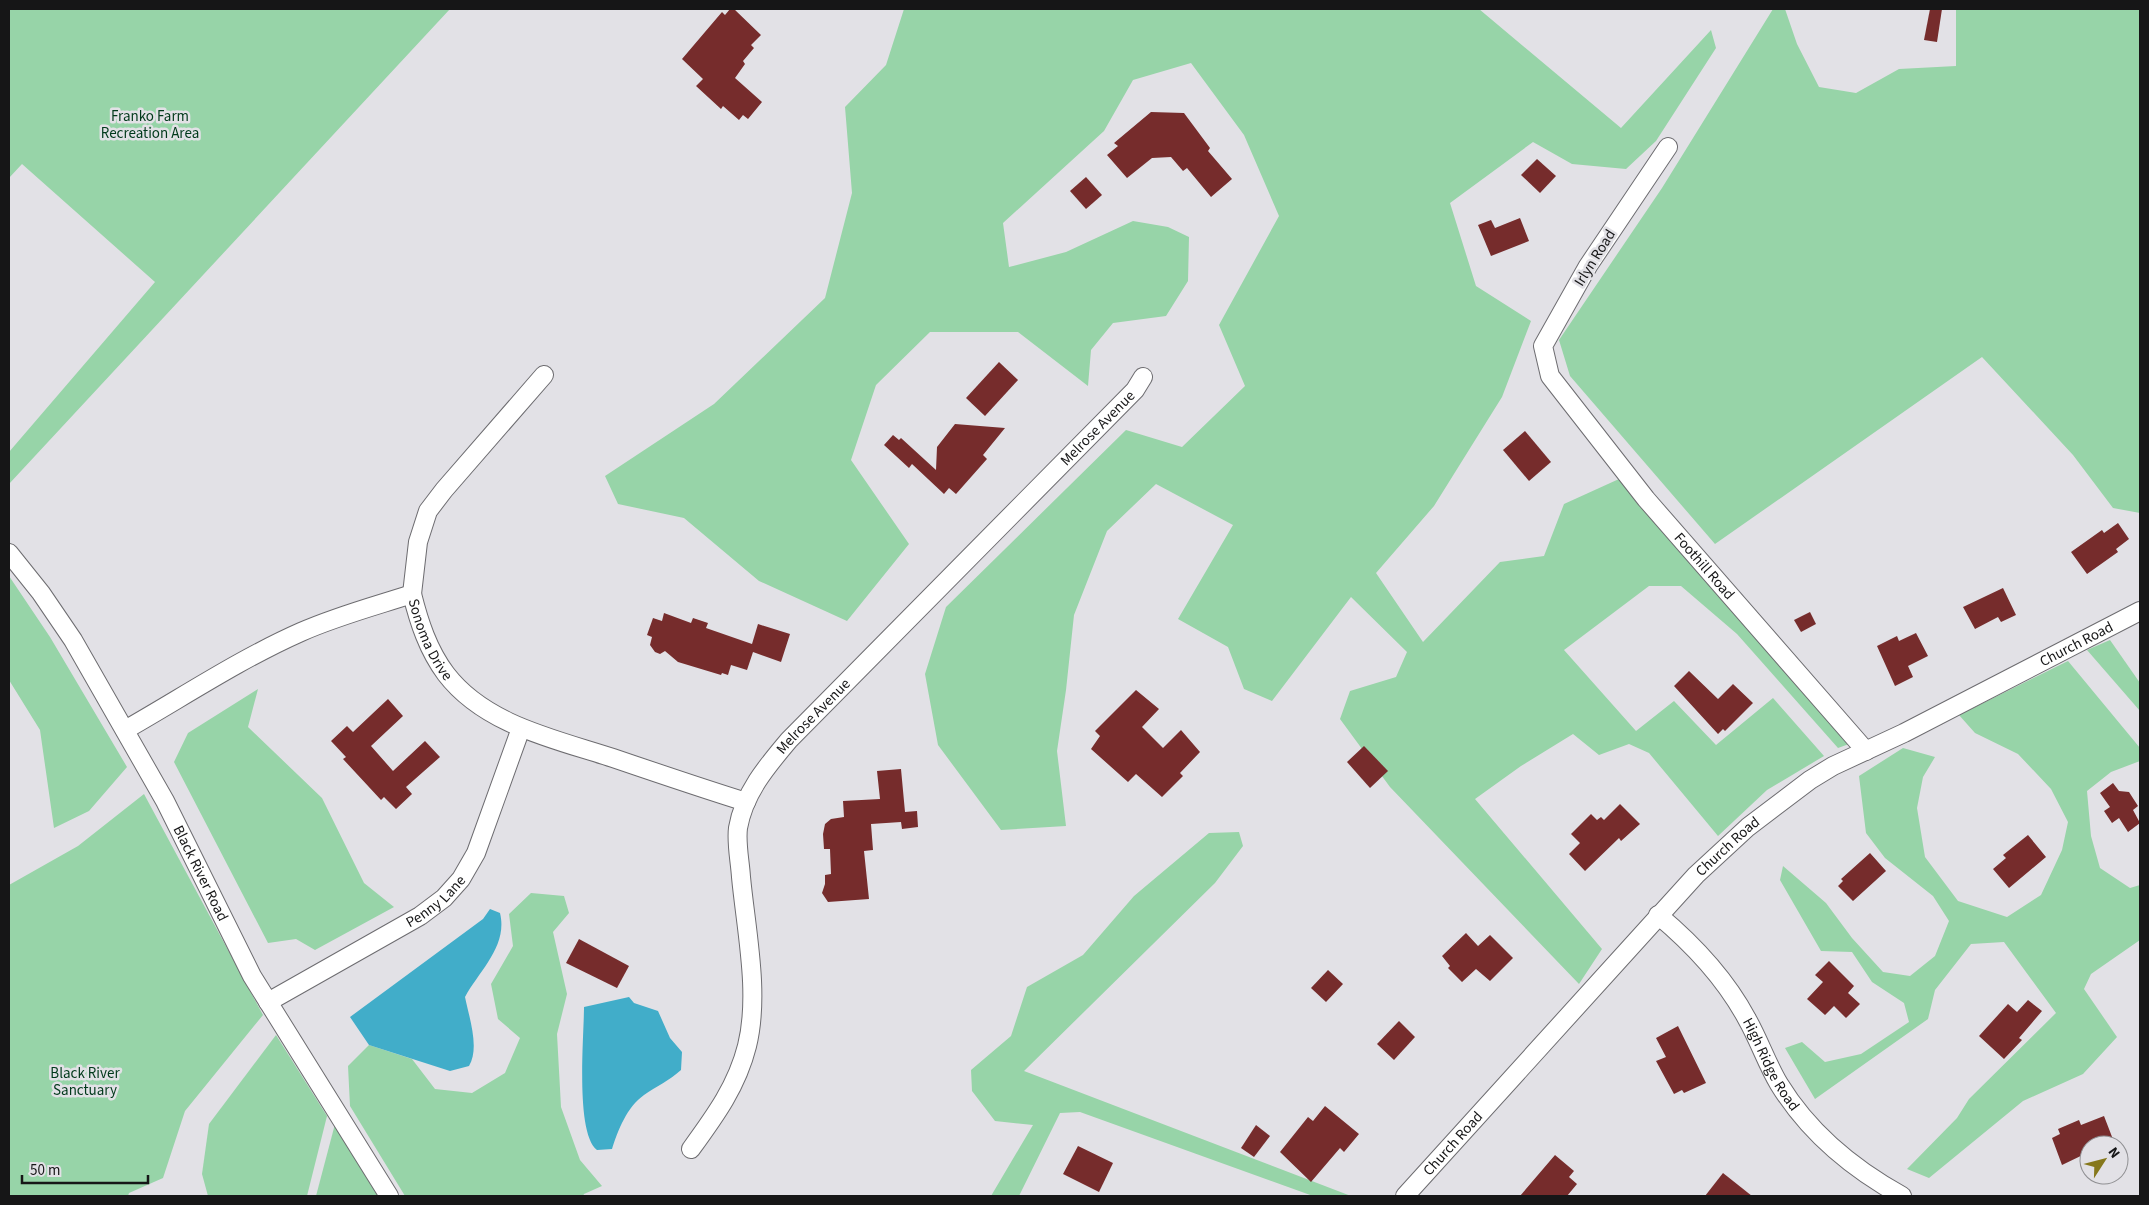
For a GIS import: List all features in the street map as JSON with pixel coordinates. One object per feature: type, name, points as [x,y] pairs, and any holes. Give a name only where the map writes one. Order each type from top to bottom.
[{"type":"street","name":"Irlyn Road","points":[[1550,376],[1543,346],[1588,266],[1668,147]]},
{"type":"street","points":[[412,594],[418,542],[428,512],[444,490],[544,375]]},
{"type":"street","name":"Foothill Road","points":[[1550,376],[1646,499],[1866,751]]},
{"type":"street","name":"Melrose Avenue","points":[[691,1149],[724,1103],[737,1076],[747,1045],[752,1011],[751,972],[738,828],[746,802],[756,781],[789,740],[1135,390],[1143,377]]},
{"type":"street","name":"Black River Road","points":[[9,553],[41,593],[73,640],[165,800],[252,976],[389,1196]]},
{"type":"street","name":"Sonoma Drive","points":[[125,730],[266,649],[300,632],[335,618],[412,594],[420,626],[446,674],[486,710],[521,728],[746,802]]},
{"type":"street","name":"Church Road","points":[[1405,1196],[1703,866],[1748,827],[1810,780],[2140,611]]},
{"type":"street","name":"Penny Lane","points":[[268,1002],[420,916],[444,898],[461,879],[476,853],[521,728]]},
{"type":"street","name":"High Ridge Road","points":[[1658,915],[1700,954],[1719,975],[1748,1020],[1778,1084],[1805,1119],[1847,1161],[1902,1196]]},
{"type":"green space","name":"Franko Farm Recreation Area","points":[[9,9],[450,9],[9,484],[9,452],[155,282],[22,164],[9,178]]},
{"type":"green space","points":[[904,9],[1479,9],[1621,128],[1711,30],[1716,48],[1656,141],[1626,169],[1572,164],[1533,142],[1450,203],[1476,286],[1531,321],[1502,397],[1434,506],[1376,573],[1423,642],[1500,562],[1544,556],[1564,504],[1619,479],[1849,744],[1838,748],[1737,634],[1681,586],[1649,586],[1564,650],[1636,731],[1674,701],[1716,745],[1773,698],[1824,756],[1767,790],[1718,836],[1649,753],[1629,744],[1599,755],[1573,734],[1521,766],[1475,799],[1602,949],[1579,984],[1390,787],[1340,719],[1350,691],[1396,677],[1407,652],[1351,597],[1272,701],[1244,689],[1228,647],[1178,619],[1233,525],[1156,484],[1107,531],[1074,615],[1057,751],[1066,826],[1001,830],[938,745],[925,674],[946,607],[1126,430],[1182,447],[1245,386],[1219,325],[1279,216],[1244,135],[1191,63],[1133,80],[1104,131],[1003,223],[1009,267],[1066,252],[1133,221],[1168,227],[1189,237],[1188,281],[1166,316],[1113,323],[1091,350],[1088,386],[1018,332],[930,332],[876,385],[851,460],[909,544],[847,621],[759,581],[684,518],[618,504],[605,476],[714,404],[825,298],[852,193],[845,107],[886,65]]},
{"type":"green space","points":[[1773,9],[1785,9],[1797,44],[1819,87],[1856,93],[1899,69],[1956,66],[1956,9],[2140,9],[2140,513],[2113,508],[2073,455],[1982,357],[1715,544],[1570,376],[1559,340],[1662,188]]},
{"type":"green space","points":[[9,576],[50,637],[127,767],[89,811],[54,828],[40,730],[9,680]]},
{"type":"green space","points":[[2110,640],[2140,683],[2140,711],[2087,650]]},
{"type":"green space","points":[[2068,661],[2140,748],[2140,761],[2111,772],[2087,791],[2091,836],[2100,868],[2130,888],[2140,885],[2140,940],[2091,974],[2084,989],[2117,1037],[2083,1074],[2023,1101],[1929,1178],[1907,1169],[1957,1118],[1969,1099],[2056,1013],[2004,942],[1971,944],[1935,990],[1928,1019],[1815,1099],[1785,1048],[1802,1042],[1825,1062],[1861,1054],[1909,1022],[1904,1003],[1872,982],[1852,952],[1821,951],[1780,880],[1783,866],[1826,903],[1852,938],[1883,972],[1910,976],[1935,956],[1949,921],[1933,896],[1885,858],[1866,833],[1859,776],[1903,748],[1935,757],[1923,777],[1917,808],[1925,857],[1958,901],[2007,917],[2041,895],[2062,850],[2068,822],[2051,789],[2018,754],[1975,733],[1959,715]]},
{"type":"green space","points":[[258,689],[248,727],[322,798],[364,883],[394,907],[315,950],[296,939],[268,943],[174,762],[188,733]]},
{"type":"green space","name":"Black River Sanctuary","points":[[144,794],[263,1015],[185,1111],[163,1178],[129,1193],[128,1196],[9,1196],[9,885],[78,846]]},
{"type":"green space","points":[[1239,832],[1243,846],[1215,883],[1024,1071],[1351,1196],[1313,1196],[1080,1112],[1060,1113],[1019,1196],[991,1196],[1033,1125],[995,1121],[972,1091],[971,1070],[1011,1036],[1027,987],[1083,955],[1134,896],[1209,833]]},
{"type":"green space","points":[[531,893],[564,896],[569,913],[553,932],[567,994],[557,1034],[561,1107],[580,1160],[602,1186],[583,1196],[405,1196],[350,1106],[348,1066],[369,1045],[412,1059],[435,1089],[472,1093],[505,1073],[520,1038],[498,1019],[491,984],[513,946],[509,914]]},
{"type":"green space","points":[[276,1035],[327,1116],[307,1196],[208,1196],[202,1174],[209,1124]]},
{"type":"green space","points":[[335,1124],[381,1196],[316,1196]]},
{"type":"water","points":[[490,909],[500,913],[500,936],[491,957],[465,997],[474,1042],[474,1050],[469,1066],[450,1071],[369,1045],[350,1017],[483,919]]},
{"type":"water","points":[[629,997],[634,1003],[658,1011],[670,1038],[682,1052],[681,1070],[638,1100],[628,1112],[620,1127],[612,1149],[597,1150],[590,1140],[583,1105],[584,1007]]},
{"type":"building","points":[[730,9],[734,9],[761,35],[751,45],[754,48],[743,61],[745,64],[735,78],[762,102],[748,119],[743,115],[739,120],[723,106],[721,109],[696,86],[703,79],[682,59],[722,12],[725,15]]},
{"type":"building","points":[[1930,9],[1942,9],[1937,42],[1924,40]]},
{"type":"building","points":[[1151,112],[1184,113],[1210,148],[1208,151],[1232,179],[1211,197],[1187,168],[1183,171],[1171,157],[1152,158],[1127,178],[1107,155],[1118,146],[1114,143]]},
{"type":"building","points":[[1537,159],[1556,176],[1540,193],[1521,175]]},
{"type":"building","points":[[1086,177],[1102,195],[1086,209],[1070,191]]},
{"type":"building","points":[[1520,218],[1529,241],[1491,256],[1478,225],[1491,220],[1495,228]]},
{"type":"building","points":[[999,362],[1018,380],[985,416],[966,398]]},
{"type":"building","points":[[955,424],[1005,428],[983,455],[987,459],[956,494],[949,488],[944,494],[912,464],[909,468],[884,445],[893,435],[899,440],[901,438],[936,470],[937,447]]},
{"type":"building","points":[[1525,431],[1551,462],[1529,481],[1503,450]]},
{"type":"building","points":[[2118,523],[2129,539],[2116,549],[2118,552],[2087,574],[2071,552],[2102,530],[2104,533]]},
{"type":"building","points":[[2003,588],[2016,615],[2001,622],[1998,617],[1975,629],[1963,607]]},
{"type":"building","points":[[1810,612],[1816,624],[1801,632],[1794,620]]},
{"type":"building","points":[[664,613],[691,623],[693,618],[708,623],[706,628],[752,644],[758,624],[790,634],[781,662],[753,652],[747,670],[731,665],[728,675],[722,673],[721,675],[678,662],[665,651],[660,654],[655,652],[650,645],[652,637],[647,635],[653,618],[662,621]]},
{"type":"building","points":[[1916,633],[1928,656],[1908,666],[1913,677],[1895,686],[1877,646],[1897,636],[1899,641]]},
{"type":"building","points":[[1689,671],[1718,699],[1733,684],[1753,703],[1725,731],[1723,729],[1718,734],[1674,686]]},
{"type":"building","points":[[1136,690],[1159,709],[1142,727],[1163,748],[1181,730],[1200,752],[1180,773],[1183,776],[1162,797],[1136,774],[1128,782],[1091,749],[1100,736],[1095,731]]},
{"type":"building","points":[[388,699],[403,716],[371,746],[393,771],[425,741],[440,757],[406,787],[412,794],[396,809],[384,797],[381,800],[343,759],[346,757],[331,741],[347,726],[353,732]]},
{"type":"building","points":[[1364,746],[1388,771],[1370,788],[1347,762]]},
{"type":"building","points":[[901,769],[905,812],[917,811],[918,827],[902,829],[901,822],[871,824],[873,850],[864,851],[869,899],[828,902],[822,893],[825,875],[831,874],[830,849],[824,849],[823,834],[825,824],[831,819],[844,817],[843,801],[880,799],[877,771]]},
{"type":"building","points":[[2113,783],[2119,791],[2129,792],[2138,806],[2133,810],[2140,823],[2128,832],[2119,818],[2112,823],[2104,811],[2110,807],[2100,793]]},
{"type":"building","points":[[1620,804],[1640,824],[1621,841],[1619,838],[1585,871],[1569,854],[1580,843],[1571,834],[1591,814],[1597,820],[1601,817],[1604,820]]},
{"type":"building","points":[[2028,835],[2046,857],[2009,888],[1993,869],[2006,858],[2003,855]]},
{"type":"building","points":[[1870,853],[1886,871],[1853,901],[1838,886],[1843,881],[1841,879]]},
{"type":"building","points":[[1466,933],[1478,946],[1490,935],[1513,958],[1490,981],[1476,969],[1462,982],[1448,968],[1450,966],[1442,956]]},
{"type":"building","points":[[579,939],[629,966],[617,988],[566,963]]},
{"type":"building","points":[[1829,961],[1854,986],[1848,993],[1860,1004],[1846,1018],[1834,1006],[1825,1015],[1807,999],[1823,982],[1815,975]]},
{"type":"building","points":[[1328,970],[1343,984],[1326,1002],[1311,988]]},
{"type":"building","points":[[2028,1000],[2042,1011],[2019,1038],[2022,1040],[2004,1059],[1979,1036],[2008,1004],[2017,1012]]},
{"type":"building","points":[[1399,1021],[1415,1037],[1394,1060],[1377,1044]]},
{"type":"building","points":[[1678,1026],[1706,1083],[1684,1093],[1682,1090],[1674,1094],[1656,1061],[1666,1057],[1656,1038]]},
{"type":"building","points":[[1325,1106],[1359,1134],[1344,1152],[1340,1148],[1311,1182],[1280,1152],[1308,1117],[1313,1121]]},
{"type":"building","points":[[2104,1116],[2111,1135],[2079,1135],[2079,1157],[2062,1165],[2052,1138],[2060,1134],[2058,1129],[2079,1120],[2081,1125]]},
{"type":"building","points":[[1256,1125],[1270,1136],[1254,1157],[1241,1148]]},
{"type":"building","points":[[1078,1146],[1113,1163],[1099,1192],[1063,1174]]},
{"type":"building","points":[[1555,1155],[1574,1171],[1569,1177],[1577,1184],[1567,1196],[1520,1196]]},
{"type":"building","points":[[1723,1173],[1752,1196],[1705,1196]]}]
